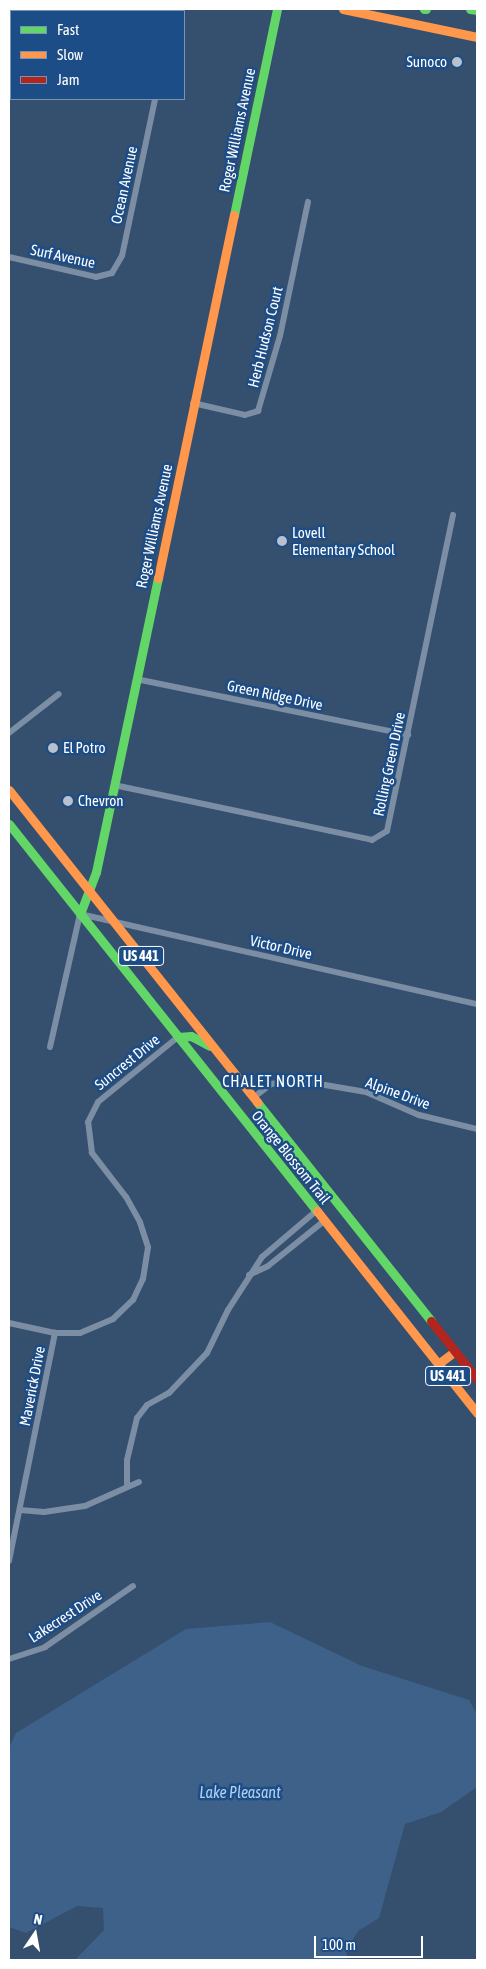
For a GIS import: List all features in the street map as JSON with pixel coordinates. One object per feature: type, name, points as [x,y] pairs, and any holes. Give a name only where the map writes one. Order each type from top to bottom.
[{"type":"main road","name":"Roger Williams Avenue","points":[[80,914],[89,891],[114,785],[277,9]]},
{"type":"main road","points":[[343,9],[477,38]]},
{"type":"main road","points":[[470,9],[477,10]]},
{"type":"main road","name":"Orange Blossom Trail","points":[[9,790],[477,1379]]},
{"type":"main road","name":"Orange Blossom Trail","points":[[9,824],[477,1413]]},
{"type":"main road","points":[[178,1037],[191,1036],[215,1049]]},
{"type":"main road","points":[[438,1364],[455,1351]]},
{"type":"street","name":"Ocean Avenue","points":[[112,273],[122,256],[155,100]]},
{"type":"street","name":"Herb Hudson Court","points":[[193,403],[245,415],[258,411],[280,336],[308,202]]},
{"type":"street","name":"Surf Avenue","points":[[9,257],[96,277],[112,273]]},
{"type":"street","name":"Rolling Green Drive","points":[[114,785],[372,840],[388,831],[453,515]]},
{"type":"street","name":"Green Ridge Drive","points":[[136,679],[408,735]]},
{"type":"street","points":[[9,733],[59,694]]},
{"type":"street","name":"Victor Drive","points":[[80,914],[477,1004]]},
{"type":"street","name":"Roger Williams Avenue","points":[[50,1047],[80,914]]},
{"type":"street","name":"Suncrest Drive","points":[[9,1324],[55,1333],[80,1333],[113,1319],[133,1300],[143,1280],[148,1247],[140,1222],[92,1153],[87,1128],[98,1102],[178,1037]]},
{"type":"street","name":"Alpine Drive","points":[[254,1097],[271,1084],[296,1080],[366,1092],[419,1115],[477,1129]]},
{"type":"street","points":[[127,1486],[127,1460],[137,1418],[147,1405],[169,1393],[207,1353],[248,1276],[262,1257],[316,1211]]},
{"type":"street","points":[[248,1276],[268,1266],[324,1221]]},
{"type":"street","name":"Maverick Drive","points":[[9,1561],[55,1333]]},
{"type":"street","points":[[20,1510],[61,1511],[85,1506],[127,1486],[140,1482]]},
{"type":"street","name":"Lakecrest Drive","points":[[9,1659],[45,1647],[133,1586]]},
{"type":"water","name":"Lake Pleasant","points":[[270,1622],[362,1666],[469,1700],[477,1714],[477,1787],[441,1812],[405,1824],[379,1918],[358,1931],[346,1951],[348,1960],[75,1960],[104,1930],[103,1908],[77,1906],[26,1933],[9,1927],[9,1748],[16,1733],[186,1629]]},
{"type":"traffic: fast","points":[[234,215],[277,9]]},
{"type":"traffic: fast","points":[[470,9],[477,10]]},
{"type":"traffic: fast","points":[[80,914],[96,872],[158,578]]},
{"type":"traffic: fast","points":[[9,824],[317,1211]]},
{"type":"traffic: fast","points":[[178,1037],[191,1036],[210,1046]]},
{"type":"traffic: fast","points":[[257,1102],[431,1321]]},
{"type":"traffic: slow","points":[[343,9],[477,37]]},
{"type":"traffic: slow","points":[[158,578],[234,215]]},
{"type":"traffic: slow","points":[[9,790],[257,1102]]},
{"type":"traffic: slow","points":[[317,1211],[477,1413]]},
{"type":"traffic: slow","points":[[438,1364],[455,1351]]},
{"type":"traffic: jam","points":[[431,1321],[477,1379]]},
{"type":"place","name":"Sunoco","points":[[457,62]]},
{"type":"place","name":"Lovell Elementary School","points":[[282,541]]},
{"type":"place","name":"El Potro","points":[[53,748]]},
{"type":"place","name":"Chevron","points":[[68,801]]},
{"type":"district","name":"CHALET NORTH","points":[[273,1081]]}]
